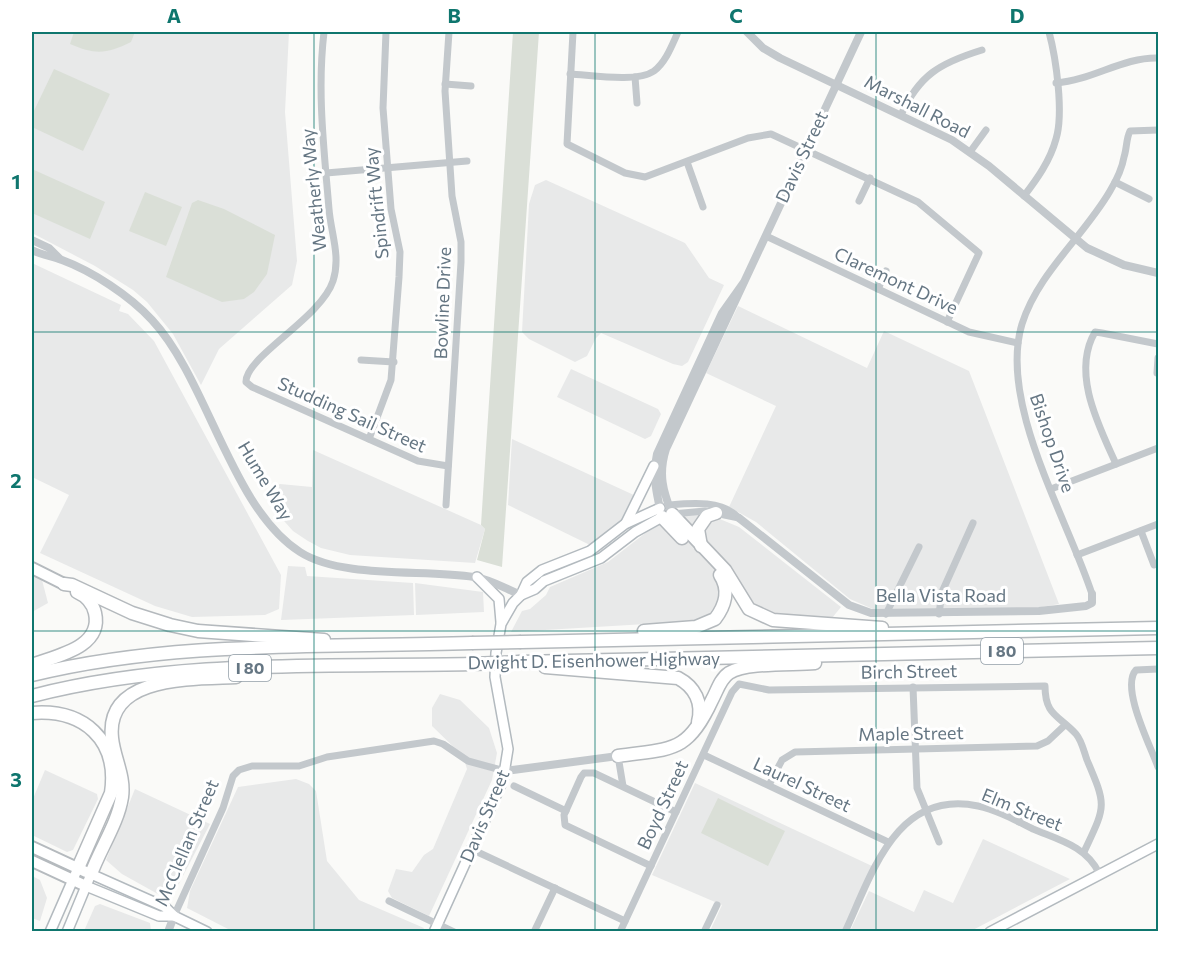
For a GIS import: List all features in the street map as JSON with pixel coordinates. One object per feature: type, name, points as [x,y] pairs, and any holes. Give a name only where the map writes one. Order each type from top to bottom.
[{"type":"highway","points":[[666,511],[725,570],[742,601],[763,617],[872,626],[907,633]]},
{"type":"highway","points":[[610,640],[641,632],[707,624],[715,619],[723,606],[726,588],[723,579],[666,511]]},
{"type":"highway","points":[[701,546],[698,529],[707,516],[716,513]]},
{"type":"highway","points":[[64,584],[72,585],[132,613],[184,629],[316,639],[355,646]]},
{"type":"highway","points":[[32,665],[79,647],[92,635],[96,625],[94,608],[81,594],[64,584]]},
{"type":"highway","name":"Dwight D. Eisenhower Highway","points":[[32,675],[99,660],[165,652],[1158,628]]},
{"type":"highway","name":"Dwight D. Eisenhower Highway","points":[[32,696],[94,682],[149,674],[314,667],[1158,648]]},
{"type":"highway","points":[[618,756],[680,745],[696,731],[721,683],[729,673],[749,668],[816,663],[845,655]]},
{"type":"highway","points":[[520,662],[557,670],[678,678],[686,682],[698,698],[700,716],[696,731]]},
{"type":"highway","points":[[88,880],[122,797],[120,770],[112,732],[119,708],[132,694],[154,685],[253,676],[314,667]]},
{"type":"highway","points":[[32,713],[53,713],[77,720],[96,733],[110,757],[113,780],[111,793],[75,874]]},
{"type":"main road","points":[[625,525],[654,466]]},
{"type":"main road","name":"Davis Street","points":[[435,928],[505,771],[508,749],[495,677],[501,624],[527,582],[542,570],[590,551],[625,525],[666,511]]},
{"type":"main road","name":"Davis Street","points":[[521,595],[536,589],[544,581],[613,551],[635,532],[666,511]]},
{"type":"main road","points":[[32,568],[64,584]]},
{"type":"main road","points":[[477,577],[499,599],[501,624]]},
{"type":"main road","points":[[32,846],[75,874]]},
{"type":"main road","points":[[990,932],[1099,873],[1158,847]]},
{"type":"main road","points":[[32,861],[75,874],[165,908],[174,916],[207,932]]},
{"type":"main road","points":[[50,932],[75,874]]},
{"type":"main road","points":[[67,932],[88,880]]},
{"type":"street","name":"Weatherly Way","points":[[246,382],[250,367],[311,315],[333,282],[336,250],[329,213],[320,98],[324,32]]},
{"type":"street","name":"Spindrift Way","points":[[369,439],[388,392],[394,362],[400,252],[391,209],[383,108],[386,32]]},
{"type":"street","name":"Bowline Drive","points":[[446,505],[461,262],[450,163],[445,84],[449,32]]},
{"type":"street","points":[[573,32],[566,136],[570,147],[636,176],[654,174],[761,134],[779,136],[870,178],[924,206],[979,254],[947,322]]},
{"type":"street","points":[[570,74],[635,77],[648,74],[661,64],[678,32]]},
{"type":"street","name":"Marshall Road","points":[[747,32],[770,52],[941,134],[970,152],[1075,240],[1114,262],[1158,273]]},
{"type":"street","name":"Davis Street","points":[[666,511],[661,475],[664,457],[861,32]]},
{"type":"street","points":[[1024,196],[1046,165],[1058,136],[1056,83],[1049,32]]},
{"type":"street","points":[[901,115],[909,96],[924,77],[940,66],[982,50]]},
{"type":"street","points":[[1056,83],[1084,79],[1137,59],[1158,58]]},
{"type":"street","points":[[635,77],[637,103]]},
{"type":"street","points":[[445,84],[471,86]]},
{"type":"street","points":[[970,152],[986,130]]},
{"type":"street","name":"Bishop Drive","points":[[1092,594],[1023,411],[1016,371],[1018,343],[1023,323],[1037,292],[1115,182],[1124,159],[1130,131],[1158,130]]},
{"type":"street","points":[[326,173],[467,161]]},
{"type":"street","points":[[687,162],[703,207]]},
{"type":"street","points":[[859,201],[870,178]]},
{"type":"street","points":[[1115,182],[1149,199]]},
{"type":"street","name":"Claremont Drive","points":[[765,236],[947,322],[978,335],[1018,343]]},
{"type":"street","name":"Hume Way","points":[[32,240],[49,248],[61,260],[128,297],[161,330],[254,502],[271,527],[292,547],[308,556],[336,566],[477,577],[521,595]]},
{"type":"street","name":"Hume Way","points":[[32,250],[45,257],[61,260]]},
{"type":"street","points":[[878,289],[886,271]]},
{"type":"street","name":"Davis Street","points":[[666,511],[654,466],[663,439],[722,313],[744,282]]},
{"type":"street","points":[[1116,464],[1086,380],[1086,357],[1090,339],[1095,332],[1158,344]]},
{"type":"street","points":[[1157,373],[1158,358]]},
{"type":"street","points":[[362,360],[394,362]]},
{"type":"street","name":"Studding Sail Street","points":[[246,382],[252,387],[425,464],[448,466]]},
{"type":"street","points":[[1052,489],[1158,448]]},
{"type":"street","name":"Bella Vista Road","points":[[666,511],[709,504],[732,511],[849,605],[860,610],[886,614],[939,614],[1079,608],[1092,603],[1092,594]]},
{"type":"street","name":"Bella Vista Road","points":[[666,511],[716,513],[739,518]]},
{"type":"street","points":[[939,614],[942,592],[973,523]]},
{"type":"street","points":[[1077,555],[1158,524]]},
{"type":"street","points":[[1141,531],[1154,565]]},
{"type":"street","points":[[886,614],[919,547]]},
{"type":"street","points":[[1158,669],[1136,670],[1132,676],[1134,703],[1158,767]]},
{"type":"street","name":"Birch Street","points":[[733,692],[739,684],[769,690],[1045,686],[1047,707],[1080,740],[1103,805],[1084,852]]},
{"type":"street","points":[[913,687],[917,788],[939,842]]},
{"type":"street","name":"Boyd Street","points":[[620,932],[733,692]]},
{"type":"street","name":"Maple Street","points":[[769,785],[782,760],[795,752],[1037,746],[1048,741],[1065,725]]},
{"type":"street","name":"McClellan Street","points":[[168,932],[223,808],[233,776],[239,770],[252,766],[298,766],[327,757],[434,741],[444,744],[468,761],[505,771]]},
{"type":"street","name":"Laurel Street","points":[[704,754],[888,842]]},
{"type":"street","points":[[505,771],[618,756],[623,786]]},
{"type":"street","points":[[651,866],[567,827],[563,821],[566,811],[584,773],[594,773],[676,812]]},
{"type":"street","points":[[514,786],[566,811]]},
{"type":"street","name":"Elm Street","points":[[845,932],[888,842],[905,823],[925,811],[947,804],[971,805],[998,812],[1084,852],[1099,873]]},
{"type":"street","points":[[1019,822],[1026,806]]},
{"type":"street","points":[[471,849],[625,921]]},
{"type":"street","points":[[534,932],[555,888]]},
{"type":"street","points":[[389,901],[435,928],[454,932]]},
{"type":"street","points":[[704,932],[717,904]]},
{"type":"shaded area","points":[[32,32],[289,32],[285,112],[297,261],[292,285],[219,349],[201,385],[173,334],[147,302],[133,290],[95,266],[32,233]]},
{"type":"shaded area","points":[[74,32],[135,32],[131,42],[101,52],[70,44]]},
{"type":"shaded area","points":[[513,32],[539,32],[502,567],[477,560],[485,529],[481,525]]},
{"type":"shaded area","points":[[54,69],[110,94],[83,151],[34,128],[32,115]]},
{"type":"shaded area","points":[[32,169],[105,202],[90,239],[32,213]]},
{"type":"shaded area","points":[[546,180],[685,243],[709,278],[724,285],[688,362],[682,366],[673,364],[601,333],[587,356],[575,362],[529,339],[522,332],[529,204],[535,185]]},
{"type":"shaded area","points":[[145,192],[182,207],[166,246],[129,231]]},
{"type":"shaded area","points":[[198,200],[224,209],[275,235],[267,274],[254,292],[244,299],[222,302],[166,277],[192,203]]},
{"type":"shaded area","points":[[32,263],[121,305],[119,311],[128,314],[154,341],[281,575],[279,609],[265,615],[192,617],[155,606],[40,553],[69,495],[32,477]]},
{"type":"shaded area","points":[[738,306],[867,368],[884,331],[969,371],[1059,604],[1036,608],[875,610],[850,599],[756,522],[729,507],[776,406],[706,373]]},
{"type":"shaded area","points":[[571,369],[658,409],[661,414],[651,436],[645,439],[557,397]]},
{"type":"shaded area","points":[[512,439],[636,496],[626,514],[614,528],[590,545],[508,505]]},
{"type":"shaded area","points":[[313,450],[481,525],[485,529],[475,563],[350,555],[321,548],[293,531],[277,513],[266,491],[280,484],[312,487]]},
{"type":"shaded area","points":[[703,512],[739,527],[841,607],[832,618],[778,614],[758,608],[745,592],[719,587],[717,606],[697,621],[511,632],[522,611],[530,609],[546,595],[550,587],[608,562],[648,531],[682,513]]},
{"type":"shaded area","points":[[288,566],[305,567],[307,576],[413,583],[414,615],[281,620]]},
{"type":"shaded area","points":[[32,575],[42,580],[48,603],[32,612]]},
{"type":"shaded area","points":[[415,583],[483,592],[484,612],[416,615]]},
{"type":"shaded area","points":[[440,694],[460,700],[489,728],[497,753],[492,780],[429,916],[392,898],[388,891],[396,869],[412,872],[424,855],[433,849],[467,769],[463,756],[432,726],[432,708]]},
{"type":"shaded area","points":[[45,770],[97,794],[98,799],[73,850],[67,852],[32,835],[32,801]]},
{"type":"shaded area","points":[[296,779],[309,784],[316,791],[327,861],[359,900],[424,928],[422,931],[232,931],[187,908],[190,891],[238,787]]},
{"type":"shaded area","points":[[695,783],[872,866],[842,932],[710,931],[722,905],[652,875]]},
{"type":"shaded area","points":[[135,789],[210,824],[172,897],[165,898],[122,874],[106,860]]},
{"type":"shaded area","points":[[718,798],[785,831],[768,866],[701,833]]},
{"type":"shaded area","points":[[983,839],[1070,879],[971,931],[850,931],[869,891],[914,912],[924,890],[953,903]]},
{"type":"shaded area","points":[[32,876],[40,880],[47,898],[40,921],[32,918]]},
{"type":"shaded area","points":[[100,904],[150,923],[151,931],[84,931],[95,906]]}]
